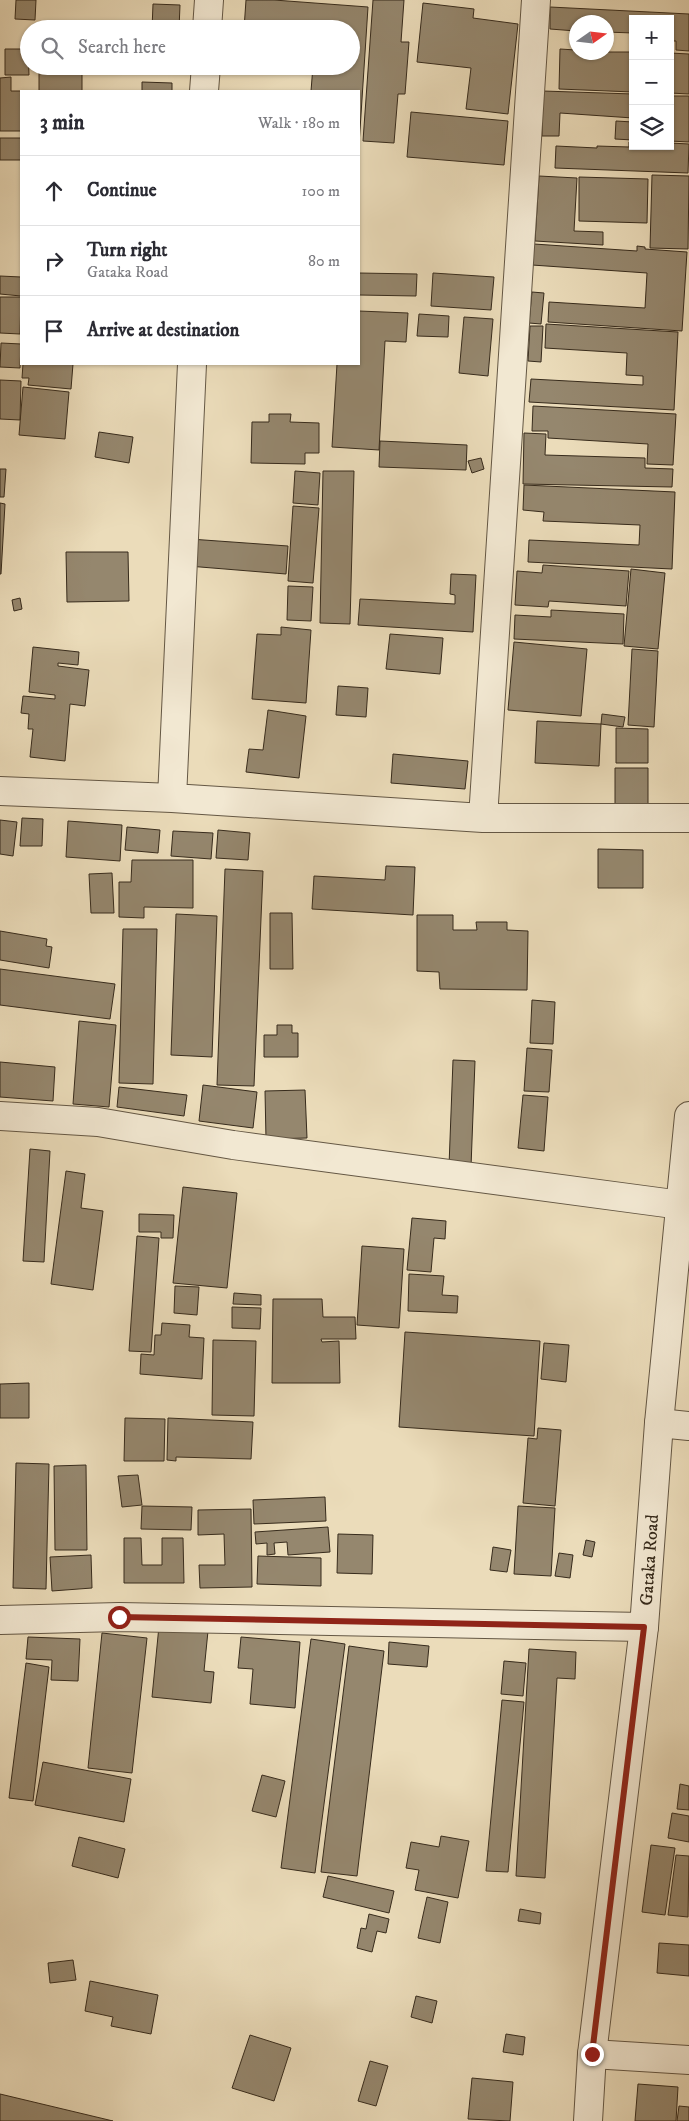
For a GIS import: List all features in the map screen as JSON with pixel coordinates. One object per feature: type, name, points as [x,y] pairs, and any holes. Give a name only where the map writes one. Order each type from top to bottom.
[{"type":"street","points":[[208,20],[209,0]]},
{"type":"street","points":[[483,818],[536,0]]},
{"type":"street","points":[[204,90],[205,75]]},
{"type":"street","points":[[172,798],[192,365]]},
{"type":"street","points":[[0,791],[172,798],[483,818],[689,818]]},
{"type":"street","points":[[0,1116],[98,1122],[233,1145],[681,1205]]},
{"type":"street","name":"Gataka Road","points":[[588,2121],[592,2054],[644,1627],[659,1423],[689,1116]]},
{"type":"street","points":[[659,1423],[689,1426]]},
{"type":"street","points":[[0,1620],[119,1617],[644,1627]]},
{"type":"street","points":[[592,2054],[689,2060]]},
{"type":"building","points":[[16,0],[36,0],[35,20],[15,19]]},
{"type":"building","points":[[246,0],[274,0],[368,7],[360,130],[360,90],[311,90],[312,75],[360,75],[360,20],[245,20]]},
{"type":"building","points":[[373,0],[404,0],[401,42],[409,42],[405,94],[398,94],[394,143],[363,141]]},
{"type":"building","points":[[423,3],[474,9],[473,18],[518,24],[508,114],[466,109],[471,68],[417,62]]},
{"type":"building","points":[[153,4],[180,5],[179,20],[152,20]]},
{"type":"building","points":[[550,7],[689,14],[689,51],[676,50],[674,15],[629,15],[629,33],[614,32],[614,15],[569,15],[569,30],[550,29]]},
{"type":"building","points":[[5,49],[20,49],[20,75],[5,75]]},
{"type":"building","points":[[560,49],[569,50],[569,60],[614,60],[614,52],[629,52],[629,92],[559,89]]},
{"type":"building","points":[[674,53],[689,54],[689,94],[674,93]]},
{"type":"building","points":[[39,75],[82,75],[82,90],[39,90]]},
{"type":"building","points":[[11,77],[11,91],[20,91],[20,131],[0,131],[0,78]]},
{"type":"building","points":[[142,82],[172,83],[172,90],[142,90]]},
{"type":"building","points":[[543,91],[629,94],[629,118],[560,113],[559,136],[542,136]]},
{"type":"building","points":[[674,96],[689,96],[689,142],[674,141]]},
{"type":"building","points":[[411,112],[508,121],[504,165],[407,157]]},
{"type":"building","points":[[616,121],[629,122],[629,140],[615,139]]},
{"type":"building","points":[[0,138],[20,138],[20,160],[0,160]]},
{"type":"building","points":[[674,143],[689,144],[688,173],[555,168],[556,146],[597,148],[597,146],[629,147],[629,150],[674,150]]},
{"type":"building","points":[[652,175],[689,176],[688,249],[650,248]]},
{"type":"building","points":[[539,176],[577,178],[574,231],[603,232],[603,245],[535,241]]},
{"type":"building","points":[[579,177],[648,179],[647,223],[579,221]]},
{"type":"building","points":[[534,244],[637,251],[637,246],[645,247],[645,249],[687,252],[682,331],[548,322],[549,302],[645,308],[647,273],[532,265]]},
{"type":"building","points":[[360,273],[417,274],[416,296],[360,295]]},
{"type":"building","points":[[433,273],[494,277],[491,310],[431,306]]},
{"type":"building","points":[[0,276],[20,277],[20,296],[0,294]]},
{"type":"building","points":[[532,292],[544,293],[541,324],[529,323]]},
{"type":"building","points":[[0,297],[20,297],[20,334],[0,333]]},
{"type":"building","points":[[360,311],[408,313],[406,342],[385,341],[379,450],[332,447],[337,365],[360,365]]},
{"type":"building","points":[[419,314],[449,316],[448,337],[417,336]]},
{"type":"building","points":[[464,317],[493,319],[488,376],[459,373]]},
{"type":"building","points":[[546,324],[678,332],[674,410],[529,402],[531,379],[643,385],[643,376],[626,375],[627,353],[545,348]]},
{"type":"building","points":[[530,326],[543,326],[541,362],[528,361]]},
{"type":"building","points":[[1,343],[20,344],[20,368],[0,367]]},
{"type":"building","points":[[23,365],[73,365],[71,389],[28,385],[29,378],[22,378]]},
{"type":"building","points":[[0,380],[21,381],[20,420],[0,419]]},
{"type":"building","points":[[23,387],[69,392],[65,439],[19,435]]},
{"type":"building","points":[[533,406],[676,414],[673,465],[647,464],[648,444],[548,438],[548,431],[532,431]]},
{"type":"building","points":[[269,414],[291,414],[290,422],[319,423],[319,453],[305,453],[305,464],[251,463],[252,422],[269,422]]},
{"type":"building","points":[[99,432],[133,437],[129,463],[95,457]]},
{"type":"building","points":[[524,433],[546,434],[545,455],[645,458],[645,468],[673,469],[672,487],[523,484]]},
{"type":"building","points":[[380,441],[467,445],[466,470],[379,467]]},
{"type":"building","points":[[481,458],[484,469],[472,473],[468,461]]},
{"type":"building","points":[[0,469],[6,469],[4,497],[0,497]]},
{"type":"building","points":[[295,471],[320,473],[318,505],[293,503]]},
{"type":"building","points":[[323,471],[354,471],[350,624],[320,623]]},
{"type":"building","points":[[524,485],[675,492],[672,569],[528,562],[529,540],[639,545],[640,525],[543,521],[544,512],[523,510]]},
{"type":"building","points":[[0,503],[5,504],[1,574],[0,574]]},
{"type":"building","points":[[293,506],[319,508],[313,583],[288,581]]},
{"type":"building","points":[[190,539],[288,546],[286,574],[188,566]]},
{"type":"building","points":[[66,552],[128,552],[129,601],[67,602]]},
{"type":"building","points":[[543,565],[629,571],[626,606],[549,601],[548,607],[515,605],[517,571],[542,573]]},
{"type":"building","points":[[631,569],[665,573],[658,649],[624,646]]},
{"type":"building","points":[[451,574],[476,575],[473,632],[358,625],[360,599],[455,604],[455,595],[450,594]]},
{"type":"building","points":[[288,586],[313,587],[311,621],[287,620]]},
{"type":"building","points":[[20,598],[22,609],[14,611],[12,600]]},
{"type":"building","points":[[551,610],[624,614],[623,644],[514,639],[515,615],[551,617]]},
{"type":"building","points":[[281,627],[311,630],[306,703],[252,699],[257,634],[281,635]]},
{"type":"building","points":[[390,634],[443,638],[440,674],[386,669]]},
{"type":"building","points":[[514,642],[587,649],[581,716],[508,710]]},
{"type":"building","points":[[33,647],[79,652],[78,665],[58,663],[58,666],[89,670],[85,706],[70,704],[65,761],[30,757],[33,729],[28,729],[29,714],[21,713],[23,696],[55,699],[55,695],[29,692]]},
{"type":"building","points":[[632,649],[658,651],[654,727],[628,725]]},
{"type":"building","points":[[338,686],[368,688],[366,717],[336,715]]},
{"type":"building","points":[[268,710],[306,716],[299,778],[246,772],[249,749],[263,750]]},
{"type":"building","points":[[602,714],[625,717],[623,727],[601,724]]},
{"type":"building","points":[[537,721],[601,724],[599,766],[535,763]]},
{"type":"building","points":[[616,728],[648,729],[648,763],[616,763]]},
{"type":"building","points":[[393,754],[468,761],[465,789],[391,783]]},
{"type":"building","points":[[615,768],[648,768],[648,805],[615,804]]},
{"type":"building","points":[[22,818],[43,819],[42,846],[20,846]]},
{"type":"building","points":[[0,820],[17,822],[13,856],[0,854]]},
{"type":"building","points":[[68,821],[122,825],[120,861],[66,857]]},
{"type":"building","points":[[127,827],[160,830],[158,853],[125,850]]},
{"type":"building","points":[[218,830],[250,833],[248,860],[216,858]]},
{"type":"building","points":[[173,831],[213,833],[211,859],[171,856]]},
{"type":"building","points":[[598,849],[643,850],[643,888],[598,888]]},
{"type":"building","points":[[132,860],[193,860],[193,908],[144,907],[144,918],[119,917],[119,882],[131,882]]},
{"type":"building","points":[[386,866],[415,867],[413,915],[312,909],[314,876],[385,880]]},
{"type":"building","points":[[225,869],[263,871],[254,1086],[217,1085]]},
{"type":"building","points":[[112,873],[114,913],[91,913],[89,874]]},
{"type":"building","points":[[270,913],[292,913],[293,969],[270,969]]},
{"type":"building","points":[[176,914],[217,916],[212,1057],[171,1055]]},
{"type":"building","points":[[417,915],[453,915],[453,930],[477,930],[476,922],[507,922],[507,930],[528,931],[527,990],[440,989],[439,972],[417,971]]},
{"type":"building","points":[[123,929],[157,929],[153,1084],[119,1083]]},
{"type":"building","points":[[0,931],[47,939],[46,946],[52,947],[49,968],[0,960]]},
{"type":"building","points":[[0,969],[115,984],[110,1019],[0,1005]]},
{"type":"building","points":[[532,1000],[555,1002],[553,1044],[530,1043]]},
{"type":"building","points":[[79,1021],[116,1025],[109,1107],[73,1104]]},
{"type":"building","points":[[277,1025],[292,1025],[292,1033],[298,1033],[298,1057],[264,1057],[264,1035],[277,1035]]},
{"type":"building","points":[[527,1048],[552,1050],[549,1092],[524,1091]]},
{"type":"building","points":[[453,1060],[475,1061],[471,1167],[449,1166]]},
{"type":"building","points":[[0,1062],[55,1067],[53,1101],[0,1097]]},
{"type":"building","points":[[203,1085],[257,1092],[253,1128],[199,1121]]},
{"type":"building","points":[[119,1087],[187,1095],[184,1116],[117,1107]]},
{"type":"building","points":[[305,1090],[307,1138],[266,1139],[265,1091]]},
{"type":"building","points":[[523,1095],[548,1097],[544,1151],[518,1148]]},
{"type":"building","points":[[30,1149],[50,1151],[44,1262],[23,1261]]},
{"type":"building","points":[[66,1171],[85,1174],[81,1208],[103,1211],[93,1290],[51,1284]]},
{"type":"building","points":[[183,1187],[237,1193],[227,1288],[173,1283]]},
{"type":"building","points":[[139,1214],[174,1215],[173,1238],[161,1238],[161,1232],[139,1232]]},
{"type":"building","points":[[412,1218],[446,1221],[445,1239],[434,1238],[431,1272],[407,1270]]},
{"type":"building","points":[[137,1236],[159,1238],[151,1352],[129,1351]]},
{"type":"building","points":[[362,1246],[404,1249],[399,1328],[357,1325]]},
{"type":"building","points":[[409,1274],[444,1276],[442,1295],[458,1296],[457,1313],[408,1311]]},
{"type":"building","points":[[175,1286],[199,1287],[197,1315],[174,1313]]},
{"type":"building","points":[[234,1293],[261,1295],[261,1305],[233,1304]]},
{"type":"building","points":[[273,1299],[322,1299],[323,1317],[355,1317],[356,1339],[321,1339],[322,1342],[339,1341],[340,1383],[272,1383]]},
{"type":"building","points":[[232,1307],[261,1308],[260,1329],[232,1328]]},
{"type":"building","points":[[162,1323],[190,1325],[189,1337],[204,1338],[202,1379],[140,1374],[141,1354],[154,1355],[155,1335],[161,1335]]},
{"type":"building","points":[[405,1332],[540,1341],[534,1436],[399,1427]]},
{"type":"building","points":[[213,1340],[256,1341],[254,1416],[212,1415]]},
{"type":"building","points":[[544,1343],[569,1345],[566,1382],[541,1379]]},
{"type":"building","points":[[29,1383],[29,1418],[0,1418],[0,1384]]},
{"type":"building","points":[[125,1418],[165,1419],[164,1461],[124,1461]]},
{"type":"building","points":[[168,1418],[253,1422],[251,1459],[176,1457],[176,1461],[167,1460]]},
{"type":"building","points":[[538,1428],[561,1430],[555,1506],[523,1503],[528,1438],[537,1439]]},
{"type":"building","points":[[16,1463],[49,1464],[46,1589],[13,1588]]},
{"type":"building","points":[[86,1465],[87,1550],[55,1550],[54,1466]]},
{"type":"building","points":[[138,1475],[142,1505],[122,1507],[118,1476]]},
{"type":"building","points":[[325,1497],[326,1521],[254,1524],[253,1500]]},
{"type":"building","points":[[142,1506],[192,1507],[191,1530],[141,1529]]},
{"type":"building","points":[[518,1506],[555,1508],[551,1576],[514,1574]]},
{"type":"building","points":[[251,1509],[252,1587],[200,1588],[199,1565],[225,1565],[224,1534],[198,1535],[198,1510]]},
{"type":"building","points":[[328,1527],[330,1552],[288,1555],[287,1542],[274,1543],[275,1554],[267,1555],[267,1543],[256,1544],[255,1532]]},
{"type":"building","points":[[338,1534],[373,1535],[372,1574],[337,1573]]},
{"type":"building","points":[[124,1538],[141,1538],[142,1565],[162,1565],[162,1538],[183,1538],[184,1583],[124,1583]]},
{"type":"building","points":[[586,1540],[595,1542],[592,1557],[583,1555]]},
{"type":"building","points":[[493,1547],[511,1550],[507,1572],[490,1570]]},
{"type":"building","points":[[559,1553],[573,1555],[570,1578],[555,1576]]},
{"type":"building","points":[[91,1555],[92,1588],[52,1591],[50,1557]]},
{"type":"building","points":[[258,1556],[321,1558],[321,1586],[257,1584]]},
{"type":"building","points":[[159,1626],[208,1631],[204,1671],[214,1672],[211,1703],[152,1697]]},
{"type":"building","points":[[102,1633],[147,1638],[132,1773],[88,1768]]},
{"type":"building","points":[[28,1637],[80,1639],[78,1681],[51,1680],[52,1660],[26,1659]]},
{"type":"building","points":[[241,1637],[300,1642],[295,1708],[250,1704],[253,1669],[238,1668]]},
{"type":"building","points":[[311,1639],[345,1644],[315,1873],[281,1868]]},
{"type":"building","points":[[389,1642],[429,1646],[427,1667],[388,1664]]},
{"type":"building","points":[[349,1646],[384,1651],[357,1876],[321,1872]]},
{"type":"building","points":[[529,1649],[576,1652],[575,1679],[557,1678],[545,1878],[516,1876]]},
{"type":"building","points":[[504,1661],[526,1663],[523,1696],[501,1694]]},
{"type":"building","points":[[26,1663],[49,1667],[33,1801],[9,1798]]},
{"type":"building","points":[[502,1700],[524,1702],[508,1872],[486,1871]]},
{"type":"building","points":[[43,1762],[131,1779],[124,1822],[35,1805]]},
{"type":"building","points":[[262,1775],[285,1781],[276,1817],[252,1811]]},
{"type":"building","points":[[680,1784],[689,1786],[689,1810],[677,1809]]},
{"type":"building","points":[[672,1813],[689,1816],[689,1842],[668,1838]]},
{"type":"building","points":[[441,1836],[469,1841],[458,1898],[415,1890],[419,1870],[406,1868],[411,1842],[439,1847]]},
{"type":"building","points":[[79,1837],[125,1849],[118,1878],[72,1866]]},
{"type":"building","points":[[651,1845],[675,1848],[665,1915],[642,1912]]},
{"type":"building","points":[[676,1855],[689,1856],[688,1917],[668,1915]]},
{"type":"building","points":[[328,1876],[394,1891],[389,1913],[323,1897]]},
{"type":"building","points":[[427,1897],[448,1902],[440,1943],[418,1938]]},
{"type":"building","points":[[520,1909],[541,1913],[540,1924],[518,1921]]},
{"type":"building","points":[[369,1914],[389,1919],[386,1933],[377,1931],[372,1952],[357,1948],[361,1928],[366,1929]]},
{"type":"building","points":[[659,1943],[689,1945],[689,1976],[657,1973]]},
{"type":"building","points":[[73,1960],[76,1980],[50,1983],[48,1963]]},
{"type":"building","points":[[90,1981],[158,1995],[151,2034],[111,2026],[113,2017],[85,2011]]},
{"type":"building","points":[[416,1996],[437,2001],[432,2023],[411,2017]]},
{"type":"building","points":[[506,2034],[525,2037],[523,2055],[503,2052]]},
{"type":"building","points":[[250,2035],[291,2048],[274,2101],[232,2088]]},
{"type":"building","points":[[370,2061],[388,2066],[376,2106],[358,2101]]},
{"type":"building","points":[[472,2078],[513,2082],[510,2121],[468,2119]]},
{"type":"building","points":[[638,2084],[678,2087],[676,2121],[635,2121]]},
{"type":"building","points":[[0,2094],[113,2121],[0,2121]]},
{"type":"building","points":[[679,2106],[689,2107],[689,2121],[677,2121]]},
{"type":"route","points":[[119,1617],[644,1627],[592,2054]]}]
